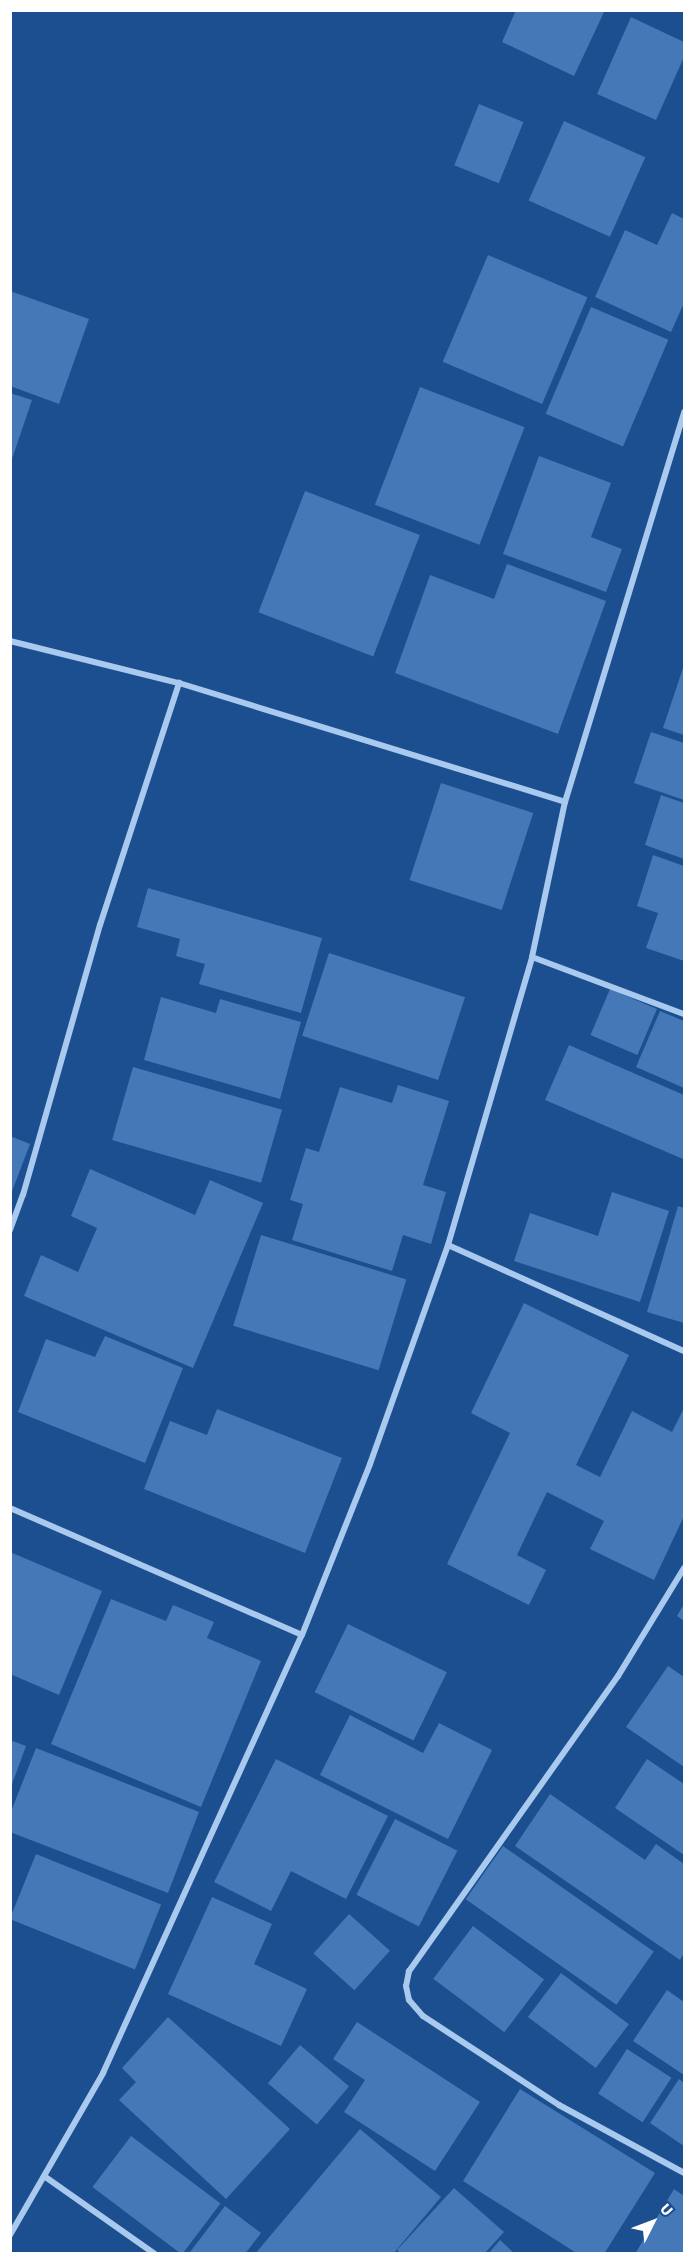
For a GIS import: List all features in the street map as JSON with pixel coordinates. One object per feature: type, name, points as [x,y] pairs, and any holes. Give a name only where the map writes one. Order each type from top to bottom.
[{"type":"street","points":[[10,2235],[103,2073],[302,1635],[370,1464],[448,1245],[532,957],[565,802],[684,412]]},
{"type":"street","points":[[10,641],[179,683],[565,802]]},
{"type":"street","points":[[10,1230],[23,1195],[100,925],[179,683]]},
{"type":"street","points":[[532,957],[684,1014]]},
{"type":"street","points":[[448,1245],[684,1351]]},
{"type":"street","points":[[10,1508],[302,1635]]},
{"type":"street","points":[[684,1568],[618,1676],[409,1971],[406,1986],[410,2000],[423,2016],[560,2105],[684,2173]]},
{"type":"street","points":[[44,2176],[155,2253]]},
{"type":"building","points":[[516,10],[605,10],[574,76],[502,42]]},
{"type":"building","points":[[631,17],[684,42],[684,57],[656,120],[597,94]]},
{"type":"building","points":[[479,104],[524,122],[499,183],[454,165]]},
{"type":"building","points":[[564,121],[645,157],[610,237],[529,200]]},
{"type":"building","points":[[672,213],[684,219],[684,303],[671,332],[595,297],[625,230],[657,245]]},
{"type":"building","points":[[488,255],[587,297],[542,404],[443,362]]},
{"type":"building","points":[[10,291],[89,319],[59,404],[10,386]]},
{"type":"building","points":[[591,307],[668,340],[623,447],[546,414]]},
{"type":"building","points":[[420,387],[525,427],[479,545],[375,505]]},
{"type":"building","points":[[10,393],[32,400],[11,462],[10,462]]},
{"type":"building","points":[[539,456],[611,483],[591,537],[622,549],[606,592],[503,554]]},
{"type":"building","points":[[305,491],[420,535],[373,656],[258,612]]},
{"type":"building","points":[[507,564],[606,601],[558,734],[395,673],[430,575],[494,599]]},
{"type":"building","points":[[684,665],[684,735],[663,728]]},
{"type":"building","points":[[651,732],[684,743],[684,800],[634,783]]},
{"type":"building","points":[[441,783],[533,813],[502,910],[409,880]]},
{"type":"building","points":[[661,795],[684,803],[684,859],[645,845]]},
{"type":"building","points":[[653,855],[684,866],[684,961],[646,948],[658,913],[637,906]]},
{"type":"building","points":[[148,888],[322,938],[301,1013],[199,984],[205,964],[176,956],[180,939],[137,927]]},
{"type":"building","points":[[329,953],[465,997],[438,1080],[302,1036]]},
{"type":"building","points":[[610,989],[657,1009],[637,1055],[590,1035]]},
{"type":"building","points":[[161,997],[216,1013],[220,999],[301,1022],[280,1099],[144,1060]]},
{"type":"building","points":[[660,1011],[684,1021],[684,1088],[636,1067]]},
{"type":"building","points":[[569,1045],[684,1095],[683,1159],[545,1100]]},
{"type":"building","points":[[133,1067],[282,1110],[261,1183],[112,1140]]},
{"type":"building","points":[[398,1085],[449,1101],[423,1185],[446,1192],[431,1244],[403,1235],[392,1271],[292,1240],[303,1204],[290,1200],[306,1148],[319,1152],[340,1087],[392,1103]]},
{"type":"building","points":[[10,1136],[30,1144],[11,1194],[10,1194]]},
{"type":"building","points":[[90,1169],[195,1215],[210,1180],[263,1203],[193,1368],[24,1296],[41,1255],[78,1272],[97,1228],[71,1216]]},
{"type":"building","points":[[612,1192],[669,1211],[640,1302],[514,1261],[530,1213],[598,1236]]},
{"type":"building","points":[[678,1206],[684,1208],[684,1323],[647,1312]]},
{"type":"building","points":[[261,1235],[406,1279],[379,1370],[233,1326]]},
{"type":"building","points":[[524,1303],[629,1355],[576,1465],[600,1477],[632,1411],[672,1432],[684,1408],[684,1516],[654,1580],[590,1549],[604,1521],[547,1492],[517,1555],[546,1570],[529,1605],[447,1564],[510,1433],[471,1413]]},
{"type":"building","points":[[105,1336],[183,1368],[145,1463],[18,1412],[46,1339],[95,1357]]},
{"type":"building","points":[[217,1409],[342,1458],[305,1553],[144,1489],[170,1421],[207,1435]]},
{"type":"building","points":[[10,1552],[102,1591],[59,1695],[10,1674]]},
{"type":"building","points":[[111,1599],[166,1621],[173,1605],[214,1622],[207,1638],[261,1661],[201,1807],[51,1744]]},
{"type":"building","points":[[684,1604],[684,1621],[677,1616]]},
{"type":"building","points":[[348,1624],[447,1672],[414,1741],[315,1692]]},
{"type":"building","points":[[668,1666],[684,1677],[684,1767],[626,1727]]},
{"type":"building","points":[[350,1715],[423,1753],[439,1723],[492,1750],[448,1839],[320,1775]]},
{"type":"building","points":[[10,1740],[26,1746],[11,1787],[10,1787]]},
{"type":"building","points":[[36,1748],[199,1812],[168,1893],[10,1832],[10,1814]]},
{"type":"building","points":[[276,1759],[388,1816],[346,1899],[291,1871],[271,1911],[214,1882]]},
{"type":"building","points":[[647,1759],[684,1784],[684,1855],[615,1808]]},
{"type":"building","points":[[550,1794],[645,1860],[656,1844],[684,1864],[684,1953],[680,1960],[515,1846]]},
{"type":"building","points":[[395,1819],[457,1851],[419,1927],[356,1895]]},
{"type":"building","points":[[503,1846],[654,1952],[616,2005],[466,1899]]},
{"type":"building","points":[[36,1854],[161,1905],[135,1969],[10,1919]]},
{"type":"building","points":[[212,1897],[272,1924],[254,1964],[307,1989],[281,2046],[168,1994]]},
{"type":"building","points":[[349,1914],[390,1951],[354,1990],[314,1953]]},
{"type":"building","points":[[473,1926],[544,1980],[504,2032],[433,1979]]},
{"type":"building","points":[[561,1973],[629,2024],[596,2068],[528,2017]]},
{"type":"building","points":[[667,1990],[684,2002],[684,2075],[633,2041]]},
{"type":"building","points":[[168,2017],[290,2129],[226,2199],[119,2100],[136,2082],[122,2068]]},
{"type":"building","points":[[357,2022],[480,2102],[435,2171],[344,2112],[365,2080],[333,2059]]},
{"type":"building","points":[[300,2045],[349,2086],[317,2124],[268,2083]]},
{"type":"building","points":[[627,2049],[671,2078],[643,2122],[598,2093]]},
{"type":"building","points":[[679,2079],[684,2083],[684,2146],[650,2123]]},
{"type":"building","points":[[520,2089],[655,2173],[604,2254],[578,2254],[463,2181]]},
{"type":"building","points":[[360,2129],[441,2197],[393,2254],[255,2254]]},
{"type":"building","points":[[131,2136],[220,2203],[181,2254],[92,2187]]},
{"type":"building","points":[[454,2188],[504,2232],[484,2254],[401,2254],[397,2250]]},
{"type":"building","points":[[674,2189],[684,2196],[684,2254],[635,2254]]},
{"type":"building","points":[[225,2206],[261,2233],[245,2254],[190,2252]]},
{"type":"building","points":[[500,2240],[515,2254],[488,2254]]}]
